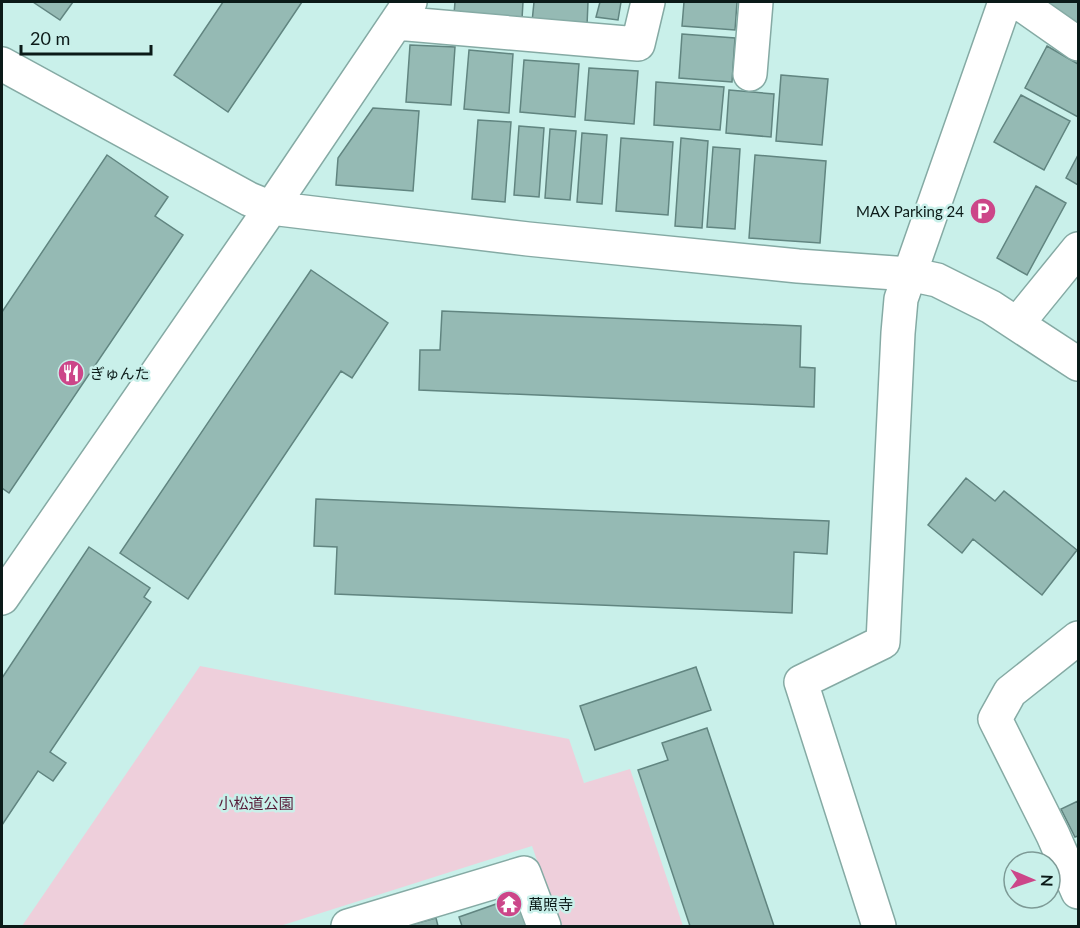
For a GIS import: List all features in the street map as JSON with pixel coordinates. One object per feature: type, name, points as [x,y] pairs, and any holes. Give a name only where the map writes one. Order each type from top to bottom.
[{"type":"street","points":[[2,598],[403,12],[638,44],[648,2]]},
{"type":"street","points":[[750,74],[756,2]]},
{"type":"street","points":[[879,927],[801,682],[884,642],[901,299],[1005,2]]},
{"type":"street","points":[[1018,2],[1078,44]]},
{"type":"street","points":[[2,64],[271,208],[528,239],[798,266],[909,274],[937,280],[991,307],[1078,364]]},
{"type":"street","points":[[1017,324],[1078,249]]},
{"type":"street","points":[[1078,638],[1010,692],[995,719],[1053,835],[1078,892]]},
{"type":"street","points":[[348,927],[524,873],[544,927]]},
{"type":"green space","name":"小松道公園","points":[[200,666],[569,739],[584,783],[630,769],[683,926],[560,926],[532,846],[280,926],[22,926]]},
{"type":"building","points":[[33,2],[73,2],[60,20]]},
{"type":"building","points":[[223,2],[302,2],[228,112],[174,75]]},
{"type":"building","points":[[455,2],[523,2],[522,19],[454,14]]},
{"type":"building","points":[[534,2],[588,2],[587,26],[532,22]]},
{"type":"building","points":[[600,2],[621,2],[618,20],[596,17]]},
{"type":"building","points":[[684,2],[737,2],[735,30],[682,26]]},
{"type":"building","points":[[1049,2],[1078,2],[1078,27],[1045,9]]},
{"type":"building","points":[[682,34],[735,38],[732,82],[679,78]]},
{"type":"building","points":[[410,45],[455,47],[451,105],[406,102]]},
{"type":"building","points":[[1047,46],[1078,64],[1078,117],[1025,88]]},
{"type":"building","points":[[469,50],[513,54],[509,113],[464,109]]},
{"type":"building","points":[[524,60],[579,64],[575,117],[520,112]]},
{"type":"building","points":[[589,68],[638,71],[634,124],[585,120]]},
{"type":"building","points":[[781,75],[828,79],[822,145],[776,141]]},
{"type":"building","points":[[656,82],[724,87],[720,130],[654,125]]},
{"type":"building","points":[[729,90],[774,94],[771,137],[726,133]]},
{"type":"building","points":[[1021,95],[1070,121],[1044,170],[994,142]]},
{"type":"building","points":[[373,108],[419,111],[413,191],[336,185],[338,158]]},
{"type":"building","points":[[478,120],[511,122],[505,202],[472,199]]},
{"type":"building","points":[[519,126],[544,128],[539,197],[514,195]]},
{"type":"building","points":[[550,129],[576,131],[570,200],[545,198]]},
{"type":"building","points":[[582,133],[607,135],[602,204],[577,202]]},
{"type":"building","points":[[621,138],[673,142],[668,215],[616,211]]},
{"type":"building","points":[[681,138],[708,141],[702,228],[675,226]]},
{"type":"building","points":[[713,147],[740,149],[735,229],[707,227]]},
{"type":"building","points":[[107,155],[168,197],[155,216],[183,235],[9,493],[2,488],[2,312]]},
{"type":"building","points":[[755,155],[826,161],[820,243],[749,238]]},
{"type":"building","points":[[1078,155],[1078,185],[1066,178]]},
{"type":"building","points":[[1036,186],[1066,203],[1027,275],[997,258]]},
{"type":"building","points":[[311,270],[388,323],[352,378],[341,371],[188,599],[120,553]]},
{"type":"building","points":[[442,311],[801,326],[800,367],[815,368],[814,407],[419,390],[420,350],[440,350]]},
{"type":"building","points":[[966,478],[995,501],[1004,491],[1077,550],[1042,595],[973,539],[962,553],[928,525]]},
{"type":"building","points":[[316,499],[829,521],[827,554],[794,552],[792,613],[335,594],[337,547],[314,546]]},
{"type":"building","points":[[89,547],[150,588],[144,597],[151,602],[50,752],[66,763],[53,781],[38,771],[2,825],[2,678]]},
{"type":"building","points":[[696,667],[711,710],[595,750],[580,706]]},
{"type":"building","points":[[707,728],[774,926],[690,926],[638,770],[668,760],[662,743]]},
{"type":"building","points":[[1078,801],[1078,836],[1075,837],[1061,809]]},
{"type":"building","name":"萬照寺","points":[[519,896],[529,926],[462,926],[459,917]]},
{"type":"building","points":[[436,918],[438,926],[406,926]]},
{"type":"place","name":"MAX Parking 24","points":[[983,211]]},
{"type":"place","name":"ぎゅんた","points":[[71,373]]},
{"type":"place","name":"萬照寺","points":[[509,904]]}]
